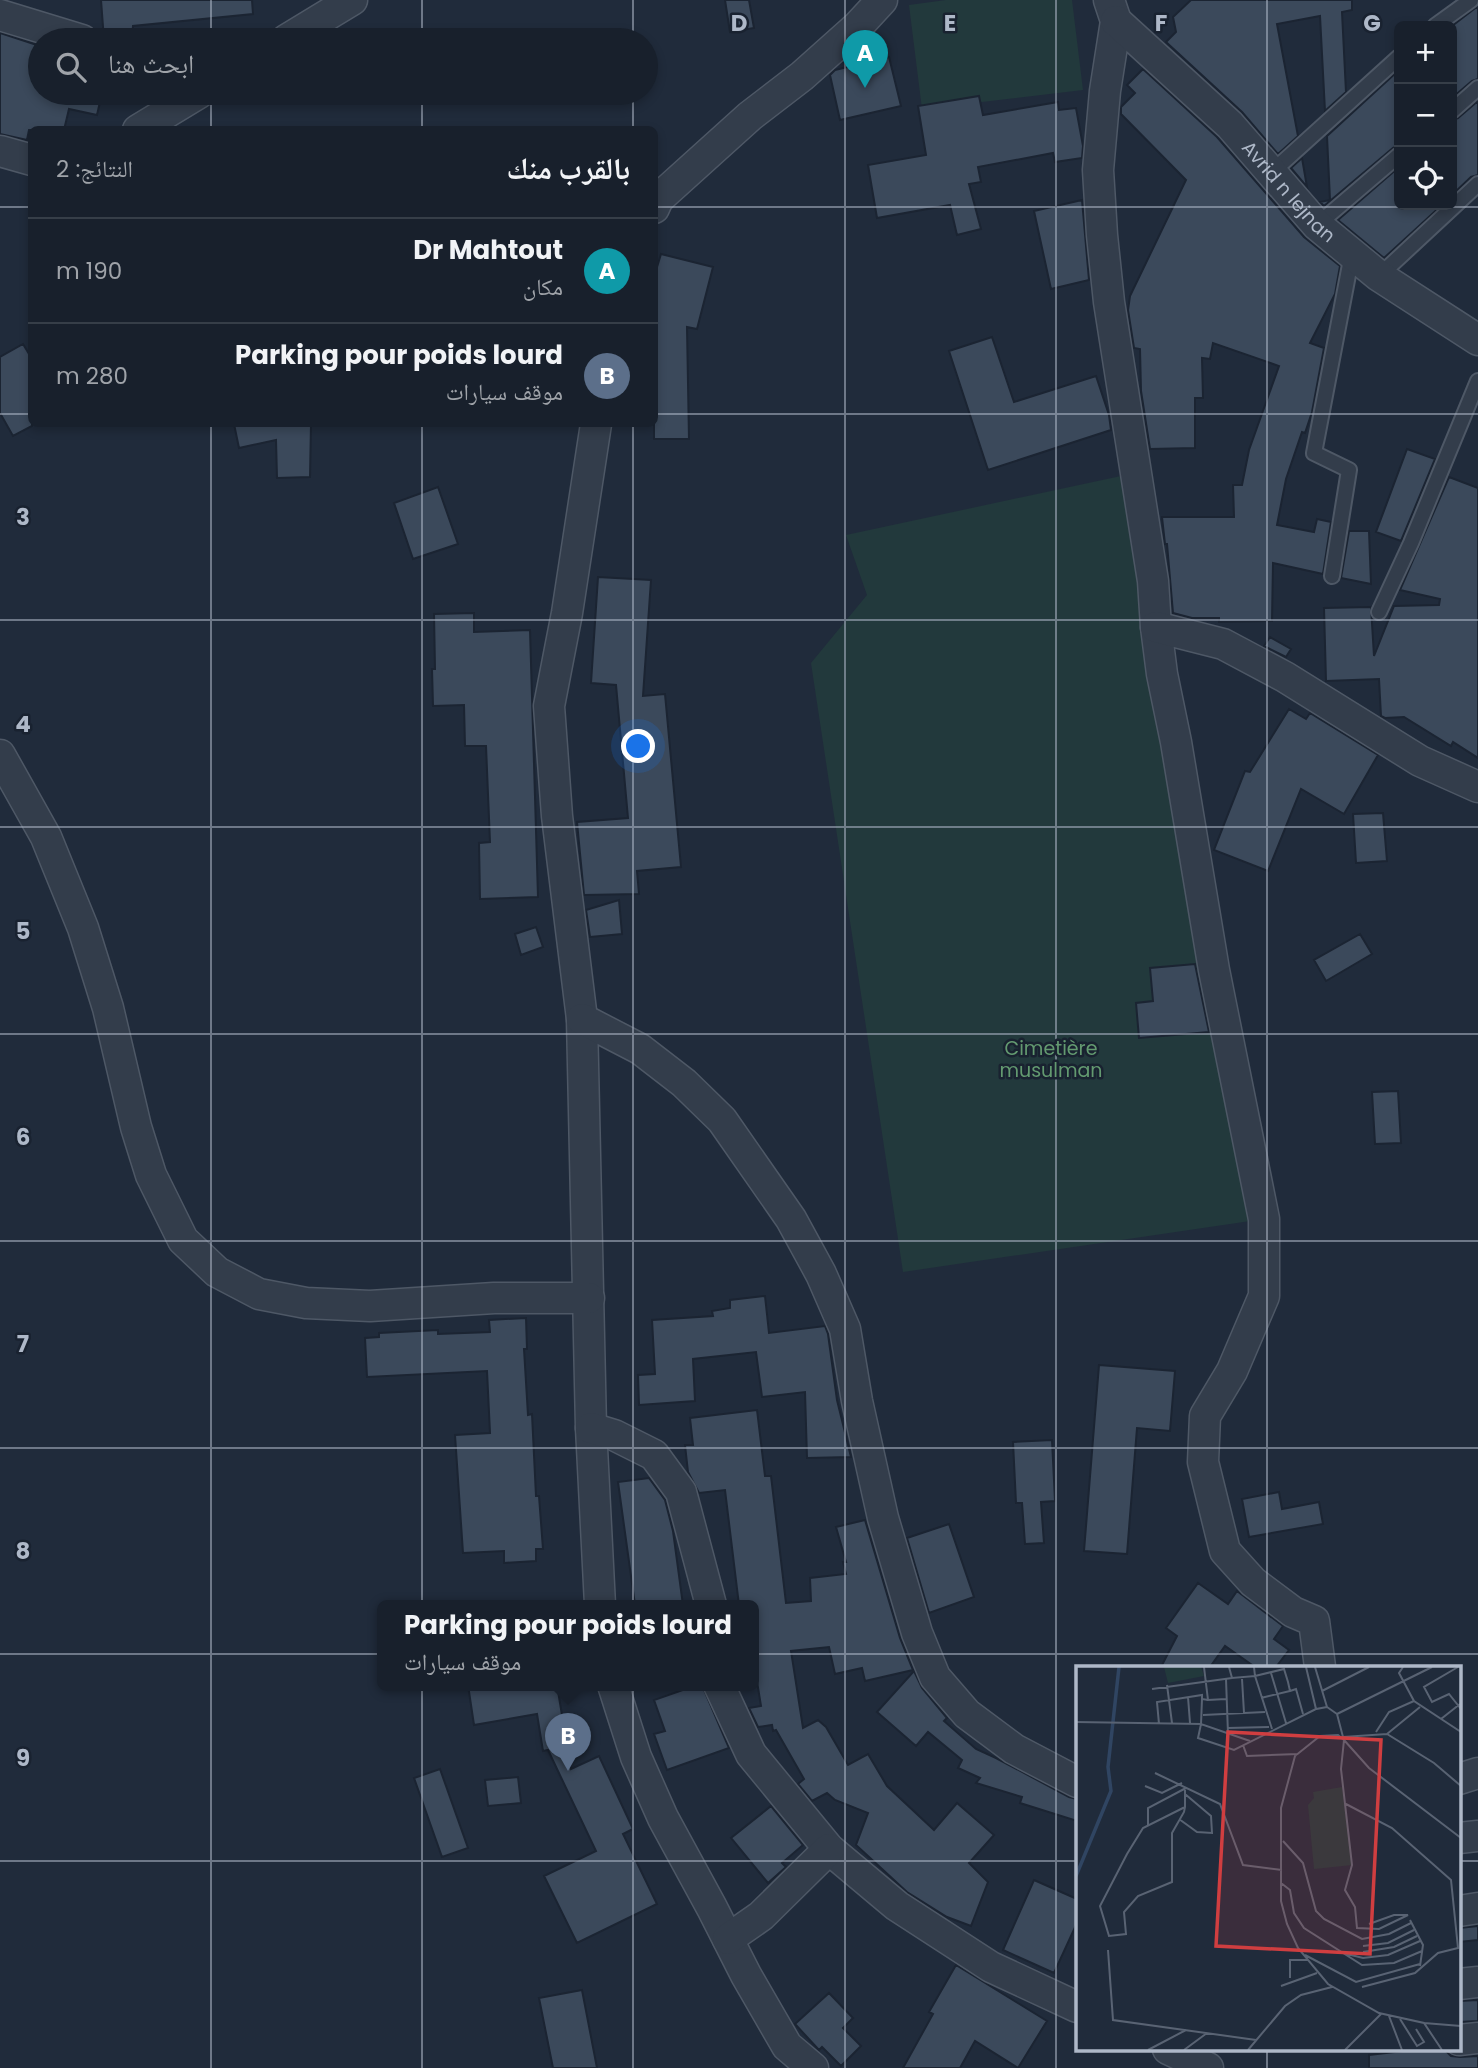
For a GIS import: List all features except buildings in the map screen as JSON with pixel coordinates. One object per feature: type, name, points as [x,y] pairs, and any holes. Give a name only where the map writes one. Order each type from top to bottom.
[{"type":"street","points":[[306,28],[352,0]]},
{"type":"street","points":[[658,200],[750,117],[802,76],[858,26],[882,0]]},
{"type":"street","points":[[1113,10],[1098,170],[1109,302],[1153,581],[1156,627],[1214,970],[1264,1219],[1264,1297],[1232,1371],[1205,1416],[1203,1462],[1225,1551],[1253,1582],[1293,1612],[1314,1621],[1320,1666]]},
{"type":"street","name":"Avrid n lejnan","points":[[1113,10],[1230,125],[1317,225],[1378,276],[1478,340]]},
{"type":"street","points":[[4,11],[50,28]]},
{"type":"street","points":[[149,126],[181,105]]},
{"type":"street","points":[[0,151],[28,159]]},
{"type":"street","points":[[658,174],[684,176]]},
{"type":"street","points":[[596,427],[567,613],[549,706],[557,816],[582,1019],[591,1429],[600,1600]]},
{"type":"street","points":[[1156,627],[1223,644],[1285,677],[1420,761],[1478,787]]},
{"type":"street","points":[[0,755],[46,837],[83,928],[108,1008],[136,1127],[151,1175],[183,1240],[217,1272],[259,1294],[306,1303],[370,1306],[494,1298],[589,1298]]},
{"type":"street","points":[[582,1019],[640,1049],[684,1083],[722,1121],[791,1219],[821,1275],[845,1329],[857,1401],[883,1518],[917,1633],[935,1677],[967,1714],[1014,1749],[1076,1781]]},
{"type":"street","points":[[591,1429],[614,1436],[654,1455],[681,1492],[710,1600]]},
{"type":"street","points":[[615,1691],[636,1757],[663,1818],[787,2046],[813,2068]]},
{"type":"street","points":[[722,1691],[751,1754],[829,1849],[897,1906],[980,1960],[1076,2007]]},
{"type":"street","points":[[1460,1779],[1478,1773]]},
{"type":"street","points":[[1460,1838],[1478,1836]]},
{"type":"street","points":[[728,1939],[761,1916],[829,1849]]},
{"type":"street","points":[[1460,1911],[1478,1908]]},
{"type":"street","points":[[1460,1984],[1478,1982]]},
{"type":"street","points":[[1460,2040],[1478,2038]]},
{"type":"street","points":[[1170,2050],[1209,2066]]},
{"type":"lane","points":[[1442,21],[1471,0]]},
{"type":"lane","points":[[1272,172],[1394,62]]},
{"type":"lane","points":[[1457,107],[1478,88]]},
{"type":"lane","points":[[1317,225],[1394,159]]},
{"type":"lane","points":[[1378,276],[1478,184]]},
{"type":"lane","points":[[1332,576],[1349,470],[1314,453],[1352,254]]},
{"type":"lane","points":[[1379,612],[1411,543],[1478,381]]},
{"type":"green space","points":[[946,0],[1072,0],[1083,90],[922,109],[909,5]]},
{"type":"green space","name":"Cimetière musulman","points":[[1121,476],[1264,1219],[903,1272],[811,663],[867,595],[846,535]]},
{"type":"place","name":"Dr Mahtout","points":[[865,88]]},
{"type":"place","name":"Parking pour poids lourd","points":[[568,1771]]}]
